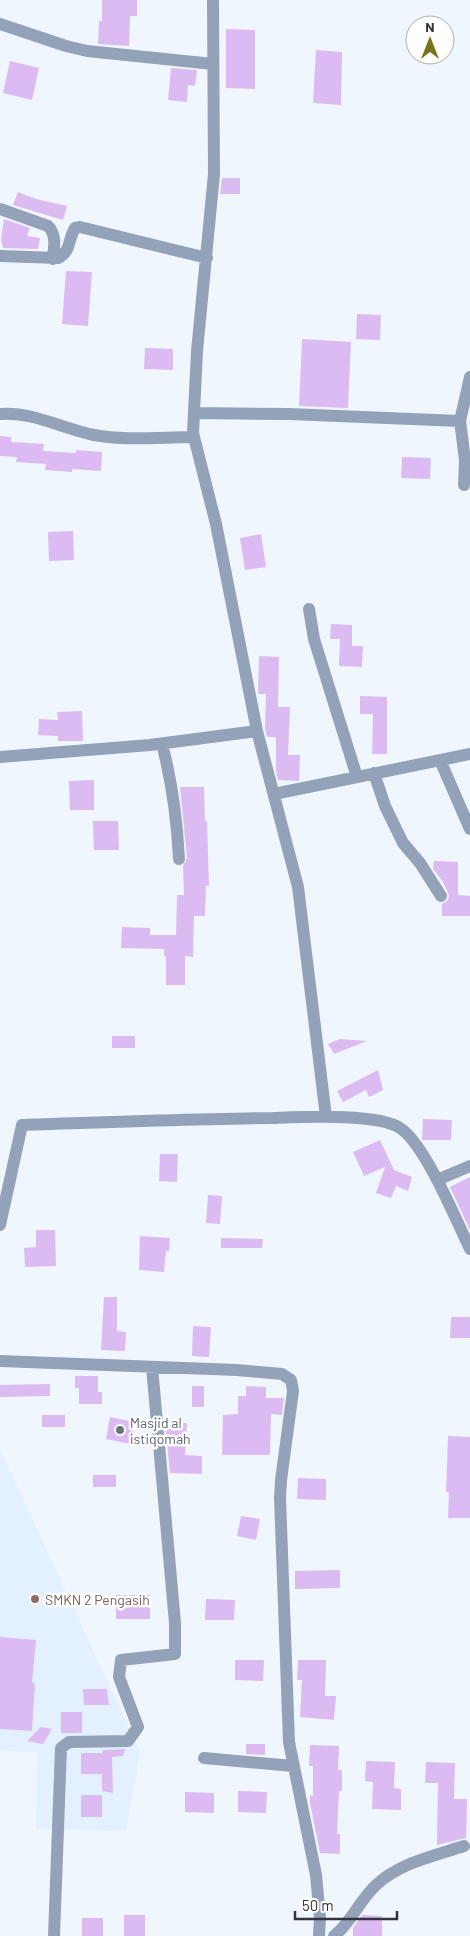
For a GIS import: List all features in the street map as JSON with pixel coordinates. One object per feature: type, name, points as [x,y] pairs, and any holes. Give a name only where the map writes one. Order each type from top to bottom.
[{"type":"street","points":[[213,0],[214,174],[197,352],[194,437],[216,524],[257,730],[298,887],[326,1117]]},
{"type":"street","points":[[0,24],[87,51],[213,64]]},
{"type":"street","points":[[0,209],[48,226],[53,231],[54,236],[53,259]]},
{"type":"street","points":[[0,256],[53,259],[65,254],[73,232],[76,228],[80,227],[207,258]]},
{"type":"street","points":[[464,485],[464,460],[460,421],[470,376]]},
{"type":"street","points":[[194,413],[289,414],[460,421]]},
{"type":"street","points":[[0,414],[36,418],[76,431],[110,437],[194,437]]},
{"type":"street","points":[[309,609],[314,639],[357,777]]},
{"type":"street","points":[[0,757],[162,744],[257,730]]},
{"type":"street","points":[[162,744],[171,781],[179,859]]},
{"type":"street","points":[[274,794],[470,754]]},
{"type":"street","points":[[440,760],[470,829]]},
{"type":"street","points":[[374,773],[385,806],[403,843],[420,863],[440,896]]},
{"type":"street","points":[[0,1225],[22,1126],[176,1119],[326,1117],[367,1119],[394,1124],[403,1129],[415,1144],[437,1180],[470,1249]]},
{"type":"street","points":[[437,1180],[470,1166]]},
{"type":"street","points":[[0,1361],[237,1370],[279,1374],[289,1377],[293,1385],[280,1498],[289,1742],[316,1875],[320,1918],[319,1936]]},
{"type":"street","points":[[54,1936],[61,1748],[69,1742],[128,1741],[138,1727],[119,1677],[120,1660],[175,1654],[175,1623],[152,1367]]},
{"type":"street","points":[[204,1758],[293,1766]]},
{"type":"street","points":[[334,1936],[344,1928],[356,1908],[376,1885],[404,1866],[464,1846]]},
{"type":"shaded area","name":"SMKN 2 Pengasih","points":[[0,1449],[140,1752],[126,1831],[36,1829],[37,1753],[0,1750]]},
{"type":"building","points":[[102,0],[137,0],[137,16],[130,16],[129,46],[98,44],[99,21],[102,21]]},
{"type":"building","points":[[226,29],[255,30],[255,89],[226,88]]},
{"type":"building","points":[[316,50],[342,52],[341,105],[313,103]]},
{"type":"building","points":[[10,61],[39,68],[32,100],[3,93]]},
{"type":"building","points":[[171,68],[197,70],[195,86],[188,85],[187,102],[168,100]]},
{"type":"building","points":[[222,178],[240,178],[240,194],[220,194]]},
{"type":"building","points":[[18,192],[36,199],[67,206],[63,220],[13,205]]},
{"type":"building","points":[[4,219],[30,228],[27,236],[40,238],[38,249],[3,248],[1,239]]},
{"type":"building","points":[[66,271],[92,272],[88,326],[62,324]]},
{"type":"building","points":[[357,314],[381,315],[380,340],[356,339]]},
{"type":"building","points":[[302,339],[351,342],[348,408],[299,406]]},
{"type":"building","points":[[145,348],[173,349],[173,370],[144,369]]},
{"type":"building","points":[[0,436],[11,437],[11,442],[44,444],[43,451],[76,453],[76,450],[102,452],[101,471],[72,469],[72,472],[45,470],[46,464],[16,462],[17,457],[0,456]]},
{"type":"building","points":[[402,457],[431,458],[430,479],[401,478]]},
{"type":"building","points":[[73,531],[74,560],[49,561],[48,532]]},
{"type":"building","points":[[261,534],[266,567],[245,570],[240,538]]},
{"type":"building","points":[[331,624],[352,625],[352,646],[363,646],[362,667],[339,666],[340,639],[330,639]]},
{"type":"building","points":[[259,656],[279,657],[278,707],[290,707],[288,755],[300,755],[299,781],[278,780],[276,770],[276,737],[267,737],[265,728],[266,694],[258,694]]},
{"type":"building","points":[[360,696],[387,697],[387,754],[372,754],[373,714],[360,714]]},
{"type":"building","points":[[82,711],[83,741],[58,741],[58,736],[38,735],[39,719],[58,720],[57,712]]},
{"type":"building","points":[[94,780],[94,810],[70,810],[69,781]]},
{"type":"building","points":[[180,787],[204,787],[209,886],[206,886],[205,916],[194,916],[193,957],[185,956],[185,985],[166,985],[166,956],[164,956],[164,949],[121,948],[122,927],[150,928],[150,935],[176,935],[177,895],[184,895],[183,866],[187,858]]},
{"type":"building","points":[[93,821],[118,821],[119,850],[94,850]]},
{"type":"building","points":[[434,861],[458,862],[458,895],[470,896],[470,916],[442,916],[442,904],[448,900],[449,895],[443,882],[433,869]]},
{"type":"building","points":[[112,1036],[135,1036],[135,1048],[112,1048]]},
{"type":"building","points":[[340,1039],[367,1041],[334,1054],[328,1044]]},
{"type":"building","points":[[378,1070],[383,1090],[369,1097],[366,1090],[343,1102],[337,1091]]},
{"type":"building","points":[[423,1119],[452,1120],[451,1140],[422,1140]]},
{"type":"building","points":[[380,1140],[394,1170],[412,1177],[408,1191],[396,1186],[391,1198],[376,1193],[385,1167],[364,1176],[353,1152]]},
{"type":"building","points":[[160,1154],[178,1154],[177,1182],[159,1181]]},
{"type":"building","points":[[470,1177],[470,1230],[450,1187]]},
{"type":"building","points":[[208,1195],[222,1196],[220,1224],[206,1223]]},
{"type":"building","points":[[36,1230],[55,1230],[56,1266],[25,1267],[24,1248],[36,1247]]},
{"type":"building","points":[[140,1236],[170,1238],[169,1251],[166,1251],[164,1272],[139,1270]]},
{"type":"building","points":[[221,1238],[263,1239],[262,1248],[221,1248]]},
{"type":"building","points":[[104,1297],[117,1297],[117,1331],[126,1332],[125,1351],[101,1350]]},
{"type":"building","points":[[451,1317],[470,1317],[470,1338],[450,1338]]},
{"type":"building","points":[[193,1326],[211,1327],[209,1357],[192,1356]]},
{"type":"building","points":[[75,1376],[98,1376],[98,1392],[102,1392],[102,1404],[79,1404],[79,1388],[75,1388]]},
{"type":"building","points":[[50,1384],[50,1396],[0,1397],[0,1385]]},
{"type":"building","points":[[192,1386],[204,1386],[204,1407],[192,1407]]},
{"type":"building","points":[[246,1386],[266,1387],[266,1398],[284,1398],[282,1415],[271,1414],[270,1455],[222,1455],[223,1415],[238,1414],[238,1396],[246,1396]]},
{"type":"building","points":[[42,1415],[65,1415],[65,1427],[42,1427]]},
{"type":"building","name":"Masjid al istiqomah","points":[[110,1417],[135,1422],[130,1444],[106,1439]]},
{"type":"building","points":[[165,1422],[187,1423],[185,1455],[202,1456],[202,1474],[170,1473]]},
{"type":"building","points":[[448,1436],[470,1437],[470,1518],[448,1518],[449,1492],[446,1492]]},
{"type":"building","points":[[93,1475],[116,1475],[116,1487],[93,1487]]},
{"type":"building","points":[[298,1478],[326,1479],[326,1500],[297,1499]]},
{"type":"building","points":[[241,1516],[260,1519],[256,1540],[237,1536]]},
{"type":"building","points":[[340,1570],[340,1588],[295,1589],[295,1571]]},
{"type":"building","points":[[116,1595],[150,1595],[150,1619],[116,1619]]},
{"type":"building","points":[[206,1599],[235,1600],[234,1620],[205,1620]]},
{"type":"building","points":[[0,1637],[36,1640],[32,1683],[35,1683],[32,1731],[0,1729]]},
{"type":"building","points":[[235,1660],[264,1660],[263,1681],[235,1680]]},
{"type":"building","points":[[298,1660],[326,1660],[325,1696],[336,1696],[334,1720],[300,1717],[302,1680],[297,1680]]},
{"type":"building","points":[[83,1689],[107,1689],[109,1705],[84,1705]]},
{"type":"building","points":[[61,1712],[82,1712],[82,1733],[61,1733]]},
{"type":"building","points":[[41,1727],[52,1729],[43,1744],[27,1741]]},
{"type":"building","points":[[246,1744],[265,1744],[265,1755],[246,1754]]},
{"type":"building","points":[[310,1745],[339,1746],[338,1770],[342,1770],[342,1791],[339,1791],[337,1834],[340,1834],[340,1854],[320,1853],[310,1803],[310,1795],[313,1796],[313,1766],[309,1766]]},
{"type":"building","points":[[125,1749],[123,1756],[112,1757],[113,1793],[102,1791],[102,1774],[81,1774],[81,1753],[103,1753],[103,1750]]},
{"type":"building","points":[[366,1761],[395,1762],[394,1788],[401,1789],[401,1810],[372,1809],[373,1782],[365,1781]]},
{"type":"building","points":[[426,1762],[455,1763],[454,1799],[467,1799],[466,1838],[437,1845],[438,1783],[425,1783]]},
{"type":"building","points":[[238,1791],[267,1792],[266,1813],[238,1812]]},
{"type":"building","points":[[185,1792],[214,1793],[214,1813],[185,1812]]},
{"type":"building","points":[[81,1795],[102,1795],[102,1817],[81,1817]]},
{"type":"building","points":[[124,1915],[145,1915],[145,1936],[124,1936]]},
{"type":"building","points":[[362,1915],[382,1916],[382,1936],[353,1936],[353,1928]]},
{"type":"building","points":[[82,1918],[103,1918],[103,1936],[82,1936]]},
{"type":"place","name":"Masjid al istiqomah","points":[[120,1430]]},
{"type":"place","name":"SMKN 2 Pengasih","points":[[35,1599]]}]
